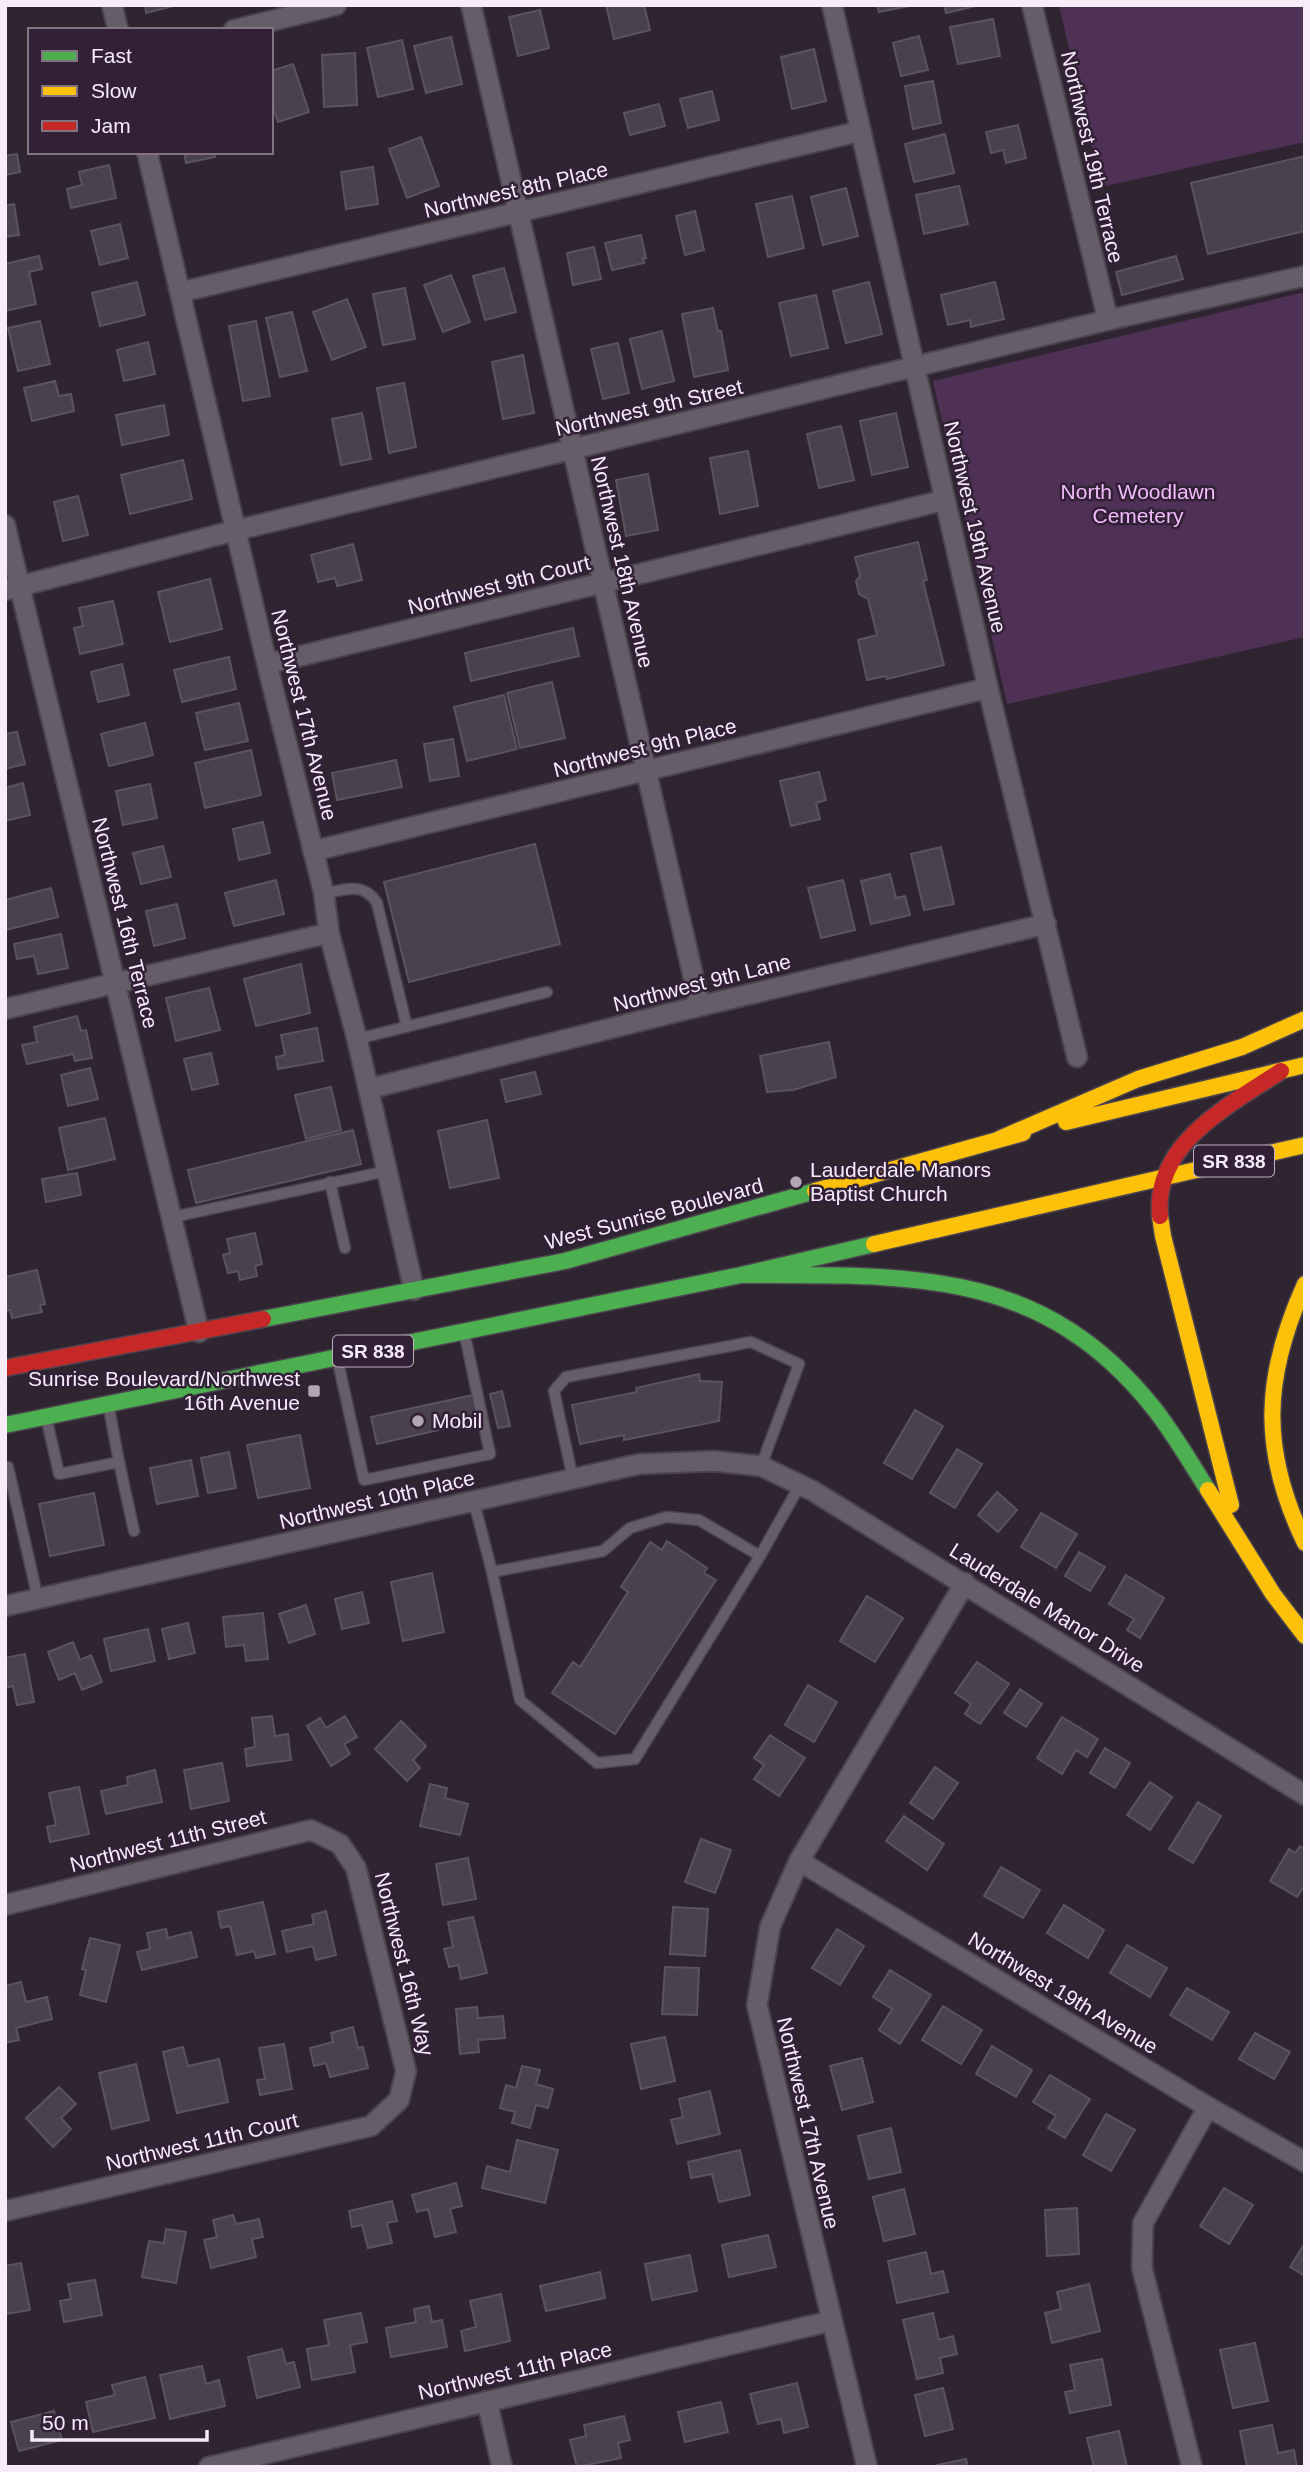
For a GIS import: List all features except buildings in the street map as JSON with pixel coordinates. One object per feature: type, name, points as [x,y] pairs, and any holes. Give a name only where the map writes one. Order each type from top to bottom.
[{"type":"main road","points":[[999,1139],[1138,1079],[1268,1038],[1305,1019]]},
{"type":"main road","name":"West Sunrise Boulevard","points":[[5,1368],[565,1261],[999,1139],[1305,1065]]},
{"type":"main road","points":[[1245,1549],[1219,1461],[1159,1212],[1163,1177],[1175,1156],[1204,1125],[1281,1071]]},
{"type":"main road","name":"SR 838","points":[[5,1425],[741,1275],[1305,1145]]},
{"type":"main road","points":[[741,1275],[936,1281],[984,1291],[1039,1314],[1091,1345],[1140,1392],[1171,1432],[1276,1600],[1305,1636]]},
{"type":"main road","points":[[1305,1284],[1279,1349],[1271,1404],[1272,1431],[1283,1489],[1289,1511],[1305,1543]]},
{"type":"street","points":[[112,5],[118,28]]},
{"type":"street","points":[[242,28],[336,5]]},
{"type":"street","name":"Northwest 18th Avenue","points":[[471,5],[700,1006]]},
{"type":"street","name":"Northwest 19th Avenue","points":[[832,5],[988,688],[1077,1058]]},
{"type":"street","name":"Northwest 19th Terrace","points":[[1032,5],[1108,320]]},
{"type":"street","name":"Northwest 8th Place","points":[[181,292],[862,131]]},
{"type":"street","name":"Northwest 17th Avenue","points":[[147,154],[324,894],[329,933],[357,1039],[414,1290]]},
{"type":"street","name":"Northwest 9th Street","points":[[12,588],[237,530],[1108,320],[1305,276]]},
{"type":"street","name":"Northwest 9th Court","points":[[267,664],[945,500]]},
{"type":"street","name":"Northwest 16th Terrace","points":[[5,525],[12,588],[117,983],[199,1332]]},
{"type":"street","name":"Northwest 9th Place","points":[[313,851],[988,688]]},
{"type":"street","name":"Northwest 9th Lane","points":[[368,1089],[1046,923]]},
{"type":"street","points":[[5,1009],[329,933]]},
{"type":"street","name":"Northwest 10th Place","points":[[5,1606],[639,1464],[714,1461],[761,1466]]},
{"type":"street","name":"Lauderdale Manor Drive","points":[[761,1466],[800,1485],[965,1583],[1305,1795]]},
{"type":"street","name":"Northwest 17th Avenue","points":[[867,2467],[757,2005],[770,1927],[799,1861],[965,1583]]},
{"type":"street","name":"Northwest 11th Street","points":[[5,1905],[311,1830],[340,1844]]},
{"type":"street","name":"Northwest 16th Way","points":[[340,1844],[356,1868],[406,2071],[399,2100]]},
{"type":"street","name":"Northwest 19th Avenue","points":[[799,1861],[1208,2107],[1305,2162]]},
{"type":"street","name":"Northwest 11th Court","points":[[5,2211],[371,2126],[399,2100]]},
{"type":"street","points":[[1192,2467],[1142,2268],[1143,2223],[1208,2107]]},
{"type":"street","name":"Northwest 11th Place","points":[[209,2467],[831,2321]]},
{"type":"street","points":[[487,2401],[502,2467]]},
{"type":"lane","points":[[324,894],[356,887],[372,895],[377,903],[407,1027]]},
{"type":"lane","points":[[357,1039],[547,992]]},
{"type":"lane","points":[[173,1217],[388,1171]]},
{"type":"lane","points":[[330,1182],[345,1248]]},
{"type":"lane","points":[[338,1358],[363,1480],[490,1454],[464,1332]]},
{"type":"lane","points":[[573,1479],[554,1391],[566,1377],[751,1342],[799,1364],[761,1466]]},
{"type":"lane","points":[[108,1404],[134,1531]]},
{"type":"lane","points":[[47,1417],[59,1474],[119,1462]]},
{"type":"lane","points":[[8,1467],[38,1599]]},
{"type":"lane","points":[[474,1502],[520,1700],[597,1763],[635,1759],[760,1556],[800,1485]]},
{"type":"lane","points":[[492,1572],[603,1552],[630,1528],[666,1517],[699,1520],[760,1556]]},
{"type":"green space","points":[[1059,5],[1305,5],[1305,142],[1101,187]]},
{"type":"green space","name":"North Woodlawn Cemetery","points":[[1305,292],[1305,637],[1007,704],[933,381]]},
{"type":"traffic: fast","points":[[263,1319],[565,1261],[815,1191]]},
{"type":"traffic: fast","points":[[5,1425],[741,1275],[874,1244]]},
{"type":"traffic: fast","points":[[741,1275],[858,1276],[913,1280],[965,1288],[1015,1303],[1063,1326],[1109,1360],[1160,1416],[1208,1490]]},
{"type":"traffic: slow","points":[[999,1139],[1138,1079],[1242,1047],[1305,1019]]},
{"type":"traffic: slow","points":[[1066,1122],[1305,1065]]},
{"type":"traffic: slow","points":[[815,1191],[1023,1133]]},
{"type":"traffic: slow","points":[[874,1244],[1305,1145]]},
{"type":"traffic: slow","points":[[1160,1216],[1231,1505]]},
{"type":"traffic: slow","points":[[1305,1284],[1281,1351],[1272,1414],[1280,1476],[1290,1509],[1305,1543]]},
{"type":"traffic: slow","points":[[1208,1490],[1273,1594],[1305,1636]]},
{"type":"traffic: jam","points":[[1160,1216],[1161,1190],[1169,1167],[1181,1147],[1218,1113],[1281,1071]]},
{"type":"traffic: jam","points":[[5,1368],[263,1319]]},
{"type":"place","name":"Lauderdale Manors Baptist Church","points":[[796,1182]]},
{"type":"place","name":"Sunrise Boulevard/Northwest 16th Avenue","points":[[314,1391]]},
{"type":"place","name":"Mobil","points":[[418,1421]]}]
